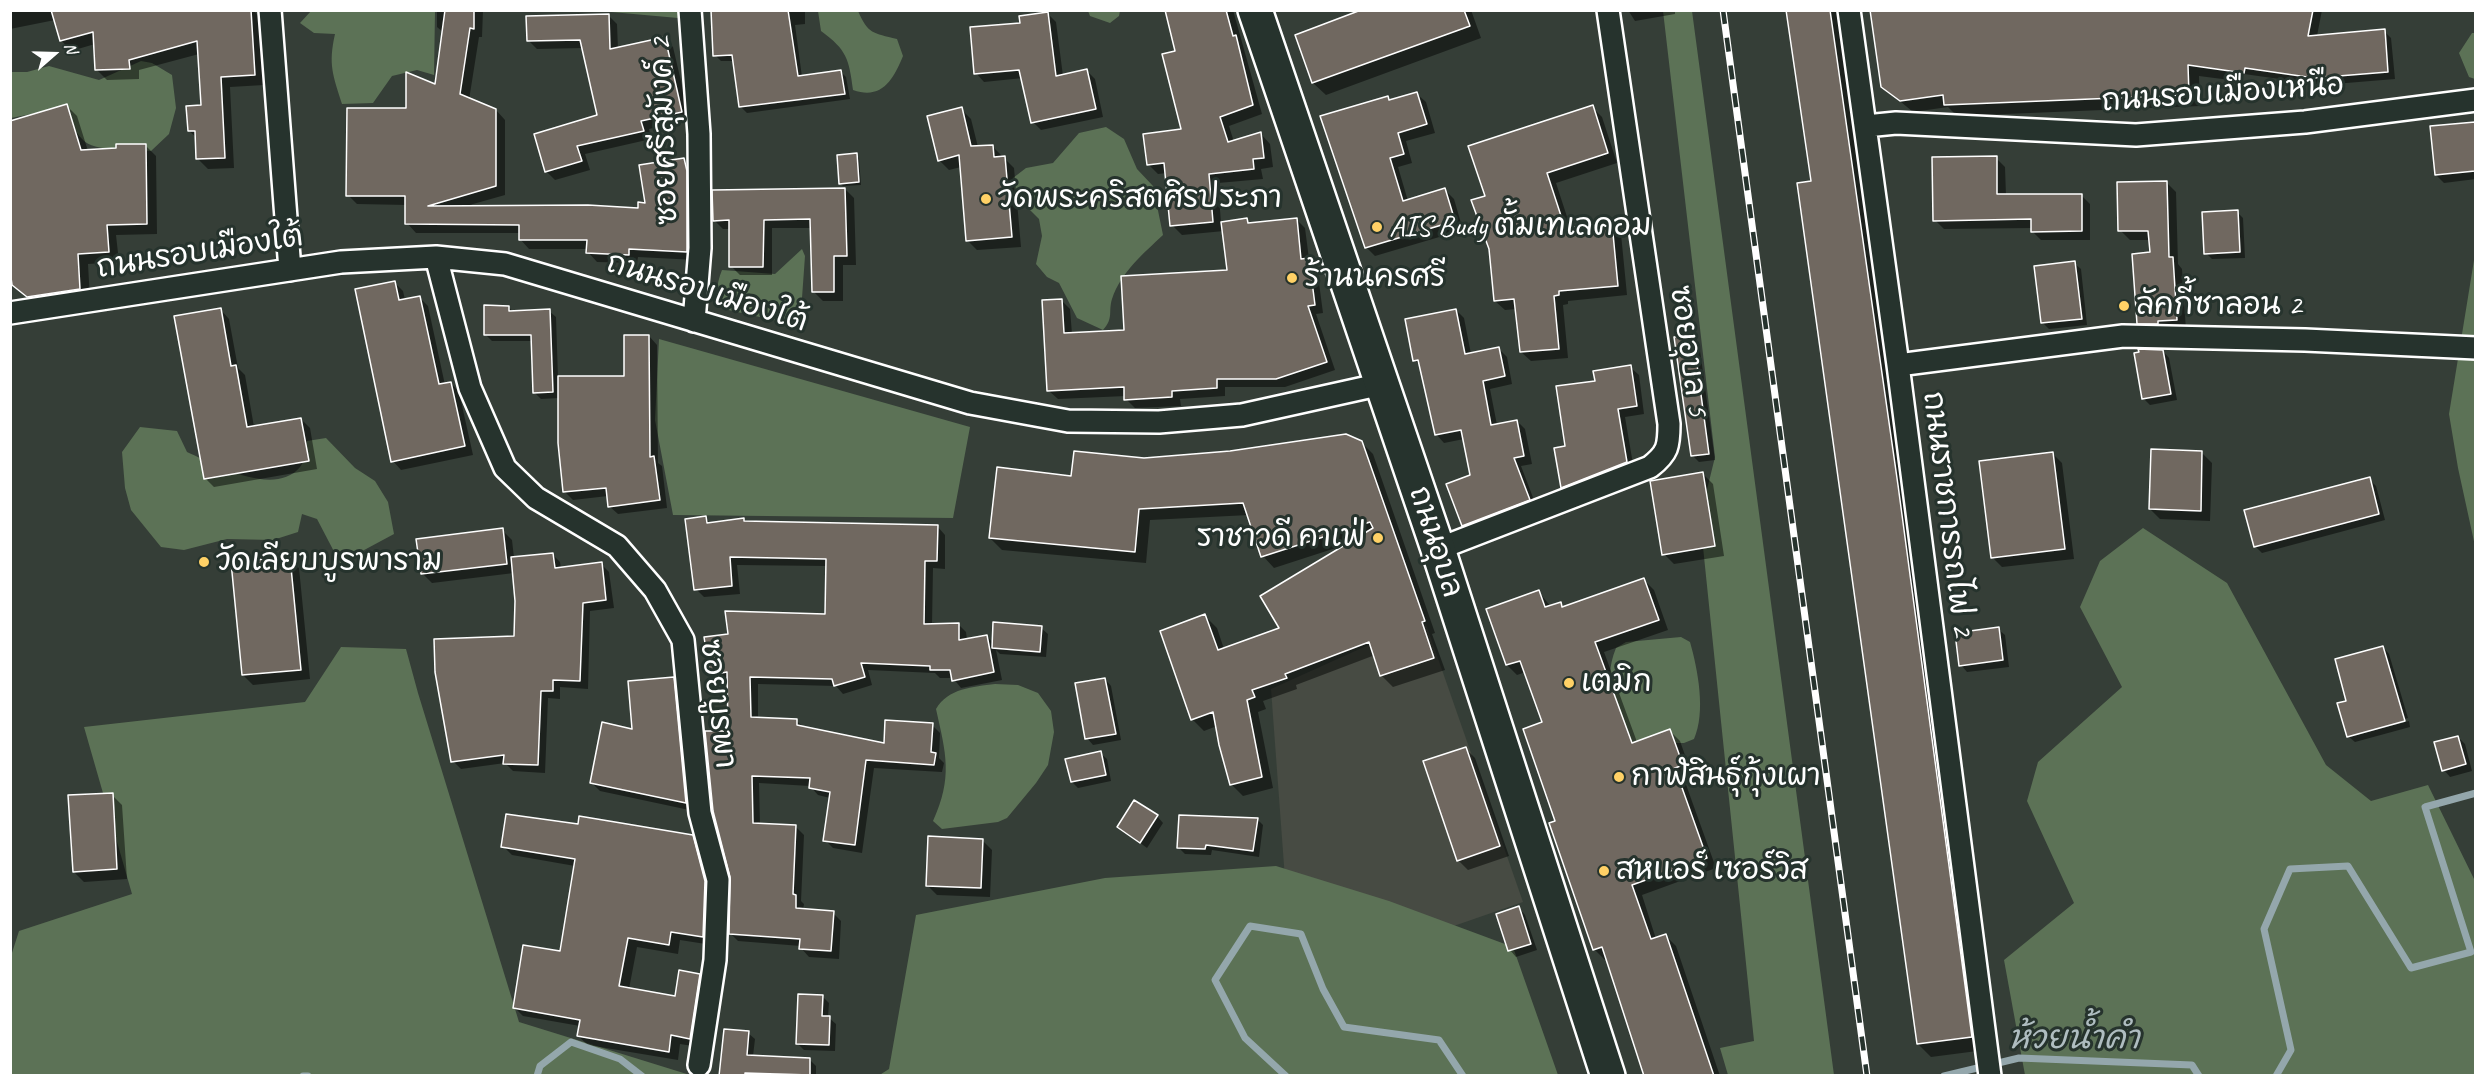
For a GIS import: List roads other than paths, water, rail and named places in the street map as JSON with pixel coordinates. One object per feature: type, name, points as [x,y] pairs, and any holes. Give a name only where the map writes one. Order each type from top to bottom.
[{"type":"main road","name":"ถนนอุบล","points":[[1255,10],[1438,549],[1608,1076]]},
{"type":"street","points":[[270,10],[290,270]]},
{"type":"street","name":"ซอยศรีสุมังค์ 2","points":[[690,10],[699,134],[700,248],[694,321]]},
{"type":"street","name":"ซอยอุบล 5","points":[[1438,549],[1650,467],[1663,457],[1669,442],[1669,424],[1608,10]]},
{"type":"street","name":"ถนนราชการรถไฟ 2","points":[[1849,10],[1898,365],[1990,1076]]},
{"type":"street","name":"ถนนรอบเมืองเหนือ","points":[[1866,126],[1896,123],[2136,135],[2305,122],[2475,100]]},
{"type":"street","name":"ถนนรอบเมืองใต้","points":[[10,313],[341,262],[436,257],[505,264],[970,403],[1068,421],[1159,422],[1242,415],[1382,384]]},
{"type":"street","name":"ซอยบูรพา","points":[[436,257],[470,388],[506,468],[536,498],[617,546],[655,590],[683,640],[700,813],[718,880],[715,960],[699,1065]]},
{"type":"street","points":[[1898,365],[2123,336],[2305,340],[2475,348]]},
{"type":"waterway","name":"ห้วยน้ำคำ","points":[[2276,1076],[2291,1050],[2264,929],[2290,869],[2348,866],[2411,968],[2471,952],[2425,807],[2476,793]]},
{"type":"waterway","name":"ห้วยน้ำคำ","points":[[1286,1076],[1245,1038],[1215,980],[1250,926],[1301,934],[1323,989],[1344,1027],[1439,1040],[1463,1076]]},
{"type":"waterway","name":"ห้วยน้ำคำ","points":[[537,1076],[540,1066],[571,1042],[620,1059],[642,1076]]},
{"type":"waterway","name":"ห้วยน้ำคำ","points":[[1944,1076],[2019,1058],[2192,1065],[2199,1076]]},
{"type":"waterway","name":"ห้วยน้ำคำ","points":[[303,1076],[308,1076]]},
{"type":"railway","points":[[1723,10],[1867,1076]]},
{"type":"place","name":"วัดพระคริสตศิรประภา","points":[[986,199]]},
{"type":"place","name":"AIS Budy ตั้มเทเลคอม","points":[[1377,227]]},
{"type":"place","name":"ร้านนครศรี","points":[[1292,278]]},
{"type":"place","name":"ลัคกี้ซาลอน 2","points":[[2124,306]]},
{"type":"place","name":"ราชาวดี คาเฟ่","points":[[1378,538]]},
{"type":"place","name":"วัดเลียบบูรพาราม","points":[[204,562]]},
{"type":"place","name":"เตมิก","points":[[1569,683]]},
{"type":"place","name":"กาฬสินธุ์กุ้งเผา","points":[[1619,777]]},
{"type":"place","name":"สหแอร์ เซอร์วิส","points":[[1604,871]]}]
